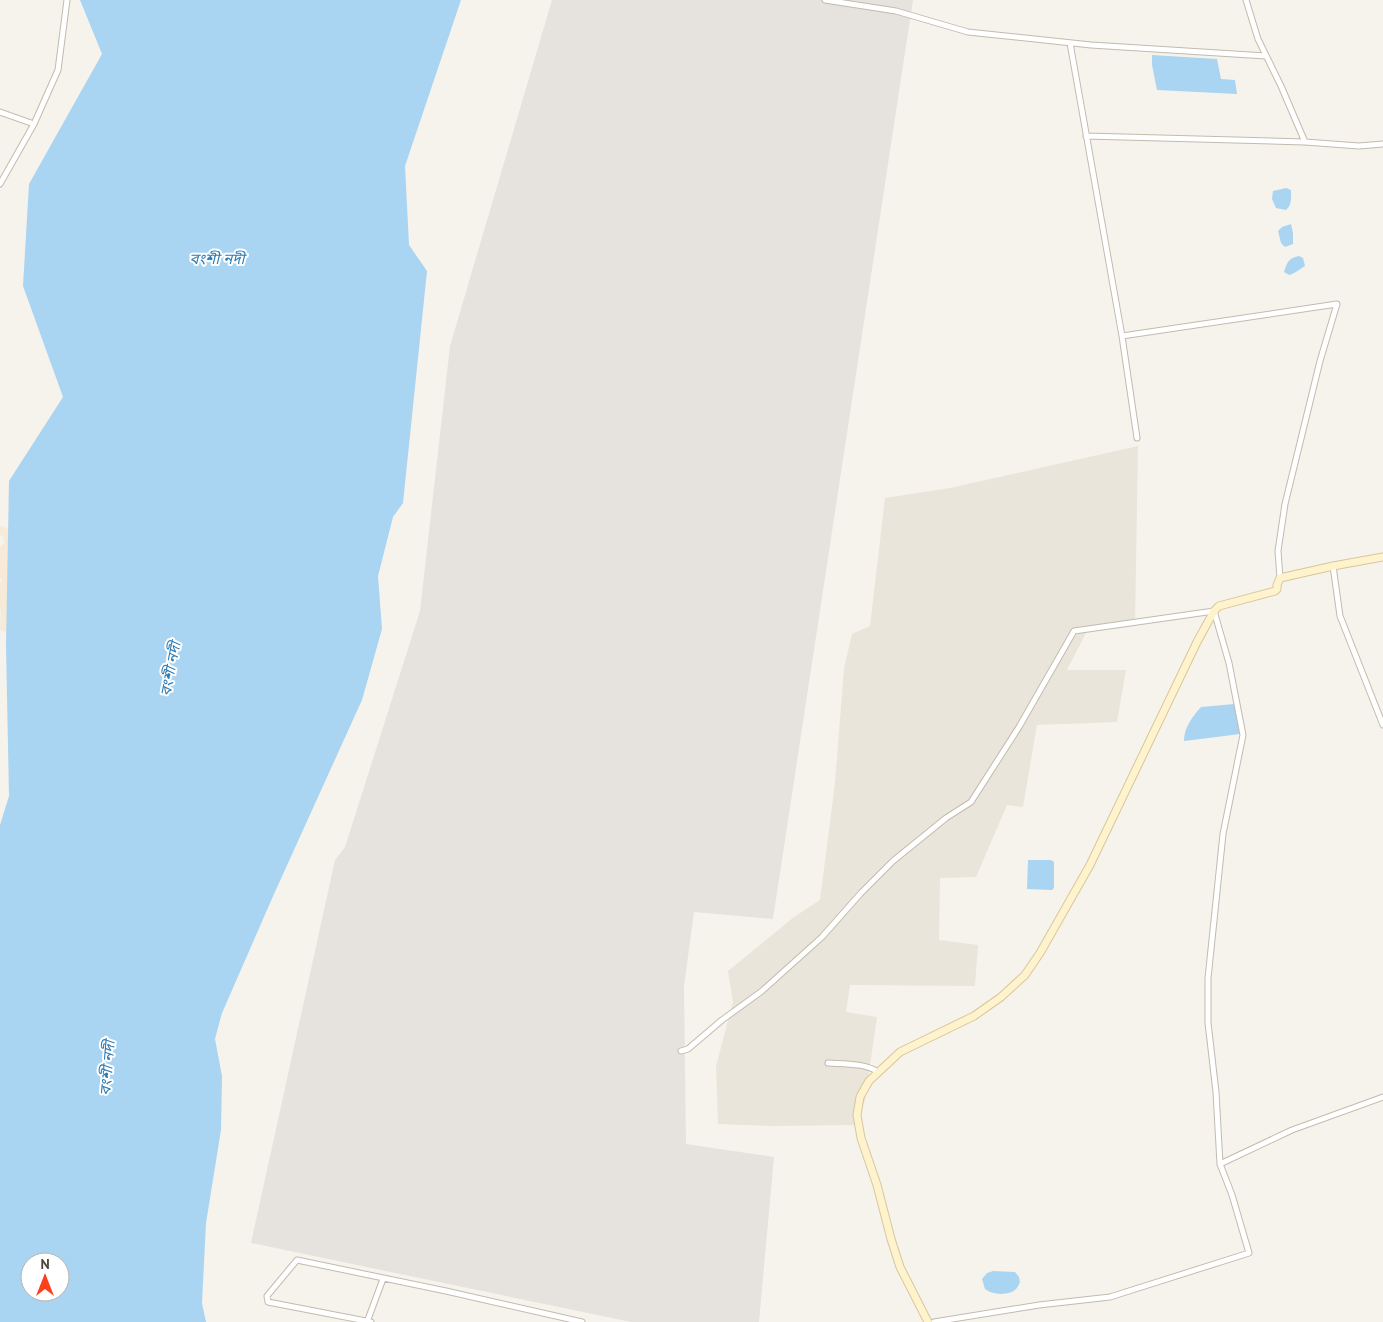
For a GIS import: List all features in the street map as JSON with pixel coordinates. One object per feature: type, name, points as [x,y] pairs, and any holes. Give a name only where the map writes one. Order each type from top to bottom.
[{"type":"main road","points":[[928,1322],[900,1267],[877,1185],[861,1138],[857,1114],[860,1097],[878,1072],[900,1052],[974,1016],[1001,997],[1025,975],[1040,953],[1090,865],[1197,642],[1214,611],[1225,603],[1275,591],[1280,578],[1333,566],[1383,558]]},
{"type":"street","points":[[0,184],[34,124],[58,70],[67,0]]},
{"type":"street","points":[[825,0],[896,11],[968,32],[1070,43],[1266,56]]},
{"type":"street","points":[[1246,0],[1258,39],[1305,142]]},
{"type":"street","points":[[1070,43],[1122,336],[1137,438]]},
{"type":"street","points":[[0,112],[34,124]]},
{"type":"street","points":[[1086,136],[1305,142],[1359,146],[1383,144]]},
{"type":"street","points":[[1122,336],[1337,304],[1320,361],[1286,504],[1278,551],[1280,578]]},
{"type":"street","points":[[1333,566],[1340,616],[1383,725]]},
{"type":"street","points":[[681,1051],[688,1049],[722,1020],[762,991],[822,937],[861,893],[893,861],[946,818],[971,802],[1019,727],[1074,631],[1214,611],[1229,663],[1243,736],[1223,834],[1208,978],[1208,1023],[1216,1092],[1220,1164],[1232,1195],[1249,1253],[1110,1297],[1039,1305],[934,1322]]},
{"type":"street","points":[[828,1063],[873,1068],[878,1072]]},
{"type":"street","points":[[1220,1164],[1292,1130],[1383,1097]]},
{"type":"street","points":[[383,1279],[368,1322],[268,1302],[267,1296],[297,1260],[582,1322]]},
{"type":"shaded area","points":[[552,0],[913,0],[773,919],[694,912],[684,986],[686,1144],[774,1157],[759,1322],[631,1322],[251,1243],[335,860],[345,847],[420,611],[450,346]]},
{"type":"shaded area","points":[[1138,446],[1135,626],[1087,631],[1067,670],[1126,670],[1117,722],[1037,725],[1023,807],[1007,805],[976,877],[940,878],[939,940],[978,945],[975,986],[850,985],[846,1012],[877,1017],[865,1100],[856,1125],[772,1126],[718,1124],[716,1066],[733,1002],[728,971],[794,917],[820,900],[835,783],[844,668],[852,634],[870,626],[885,498],[950,488]]},
{"type":"shaded area","points":[[0,526],[25,533],[21,636],[0,630],[0,585],[2,579],[0,578],[0,548],[5,542],[0,534]]},
{"type":"water","name":"বংশী নদী","points":[[80,0],[461,0],[405,166],[409,245],[427,271],[403,503],[393,517],[378,576],[382,629],[362,700],[222,1013],[215,1039],[222,1076],[221,1130],[206,1223],[202,1303],[206,1322],[0,1322],[0,825],[9,796],[6,646],[9,481],[63,397],[23,286],[29,184],[102,54]]},
{"type":"water","points":[[1152,55],[1217,59],[1221,79],[1235,80],[1237,94],[1157,90]]},
{"type":"water","points":[[1286,188],[1291,190],[1289,206],[1286,210],[1276,208],[1272,199],[1273,191]]},
{"type":"water","points":[[1291,224],[1293,244],[1285,247],[1281,243],[1278,231],[1282,227]]},
{"type":"water","points":[[1299,256],[1303,258],[1305,266],[1289,275],[1284,272],[1289,261]]},
{"type":"water","points":[[1234,704],[1240,734],[1184,741],[1189,723],[1201,707]]},
{"type":"water","points":[[1028,860],[1051,860],[1054,862],[1054,888],[1052,890],[1027,889]]},
{"type":"water","points":[[993,1271],[1015,1272],[1020,1282],[1009,1293],[992,1293],[985,1289],[982,1279],[987,1273]]}]
